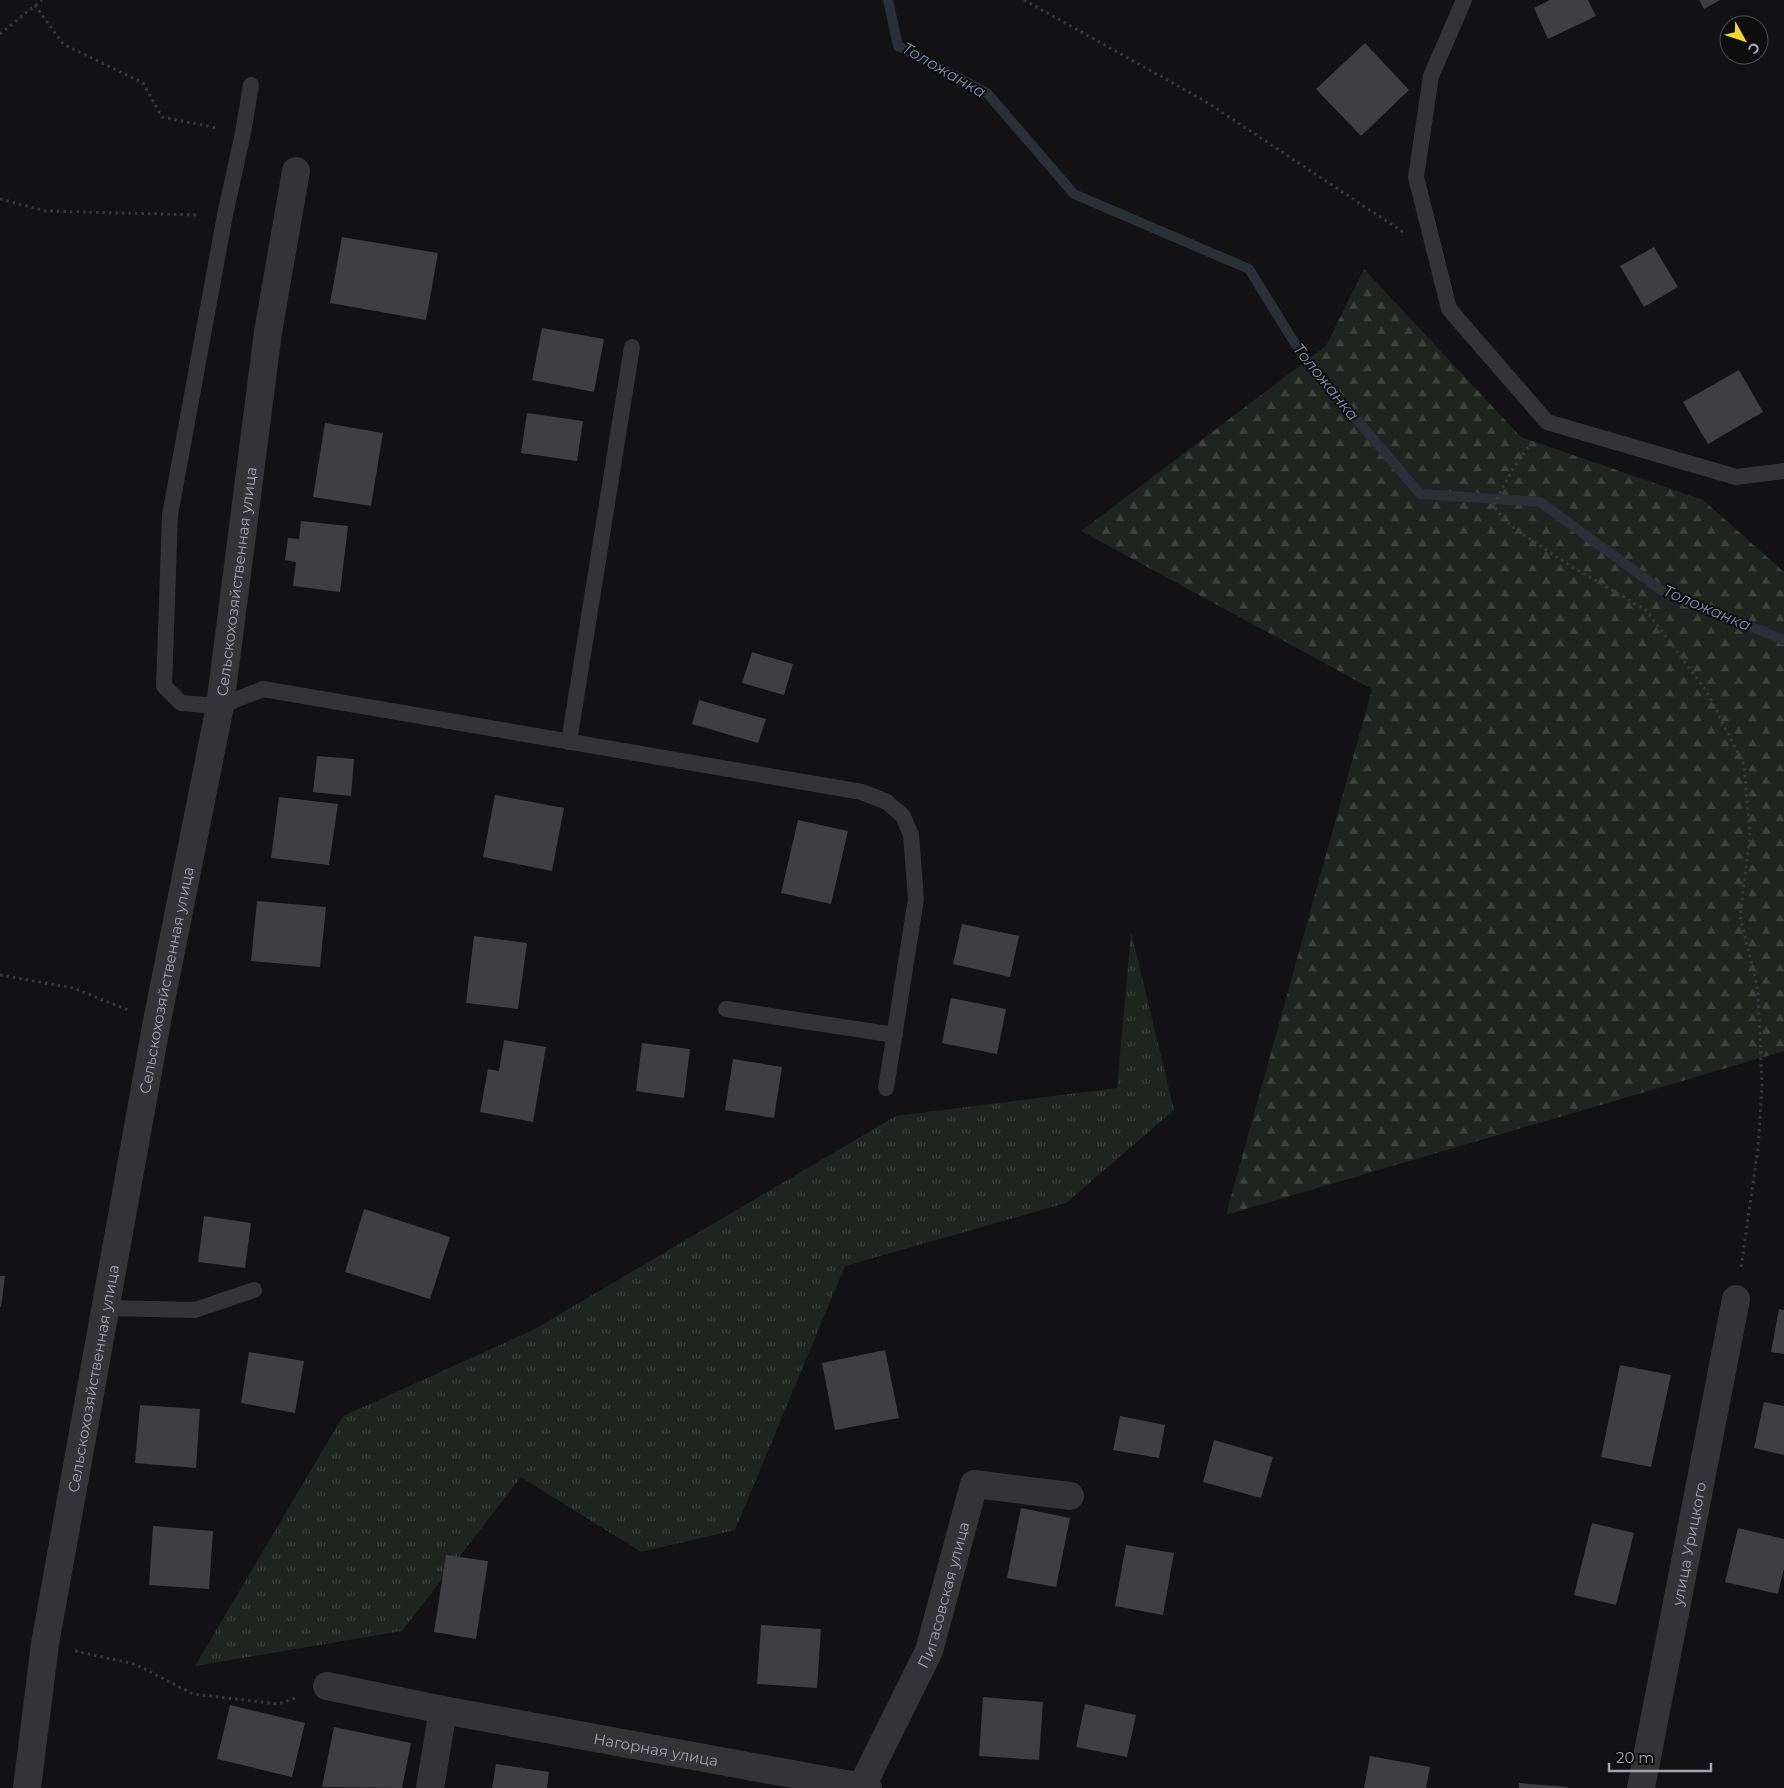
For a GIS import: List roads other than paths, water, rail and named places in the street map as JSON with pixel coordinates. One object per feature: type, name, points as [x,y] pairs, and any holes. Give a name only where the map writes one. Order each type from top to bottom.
[{"type":"street","name":"Сельскохозяйственная улица","points":[[27,1788],[45,1644],[157,1021],[220,706],[268,332],[296,172]]},
{"type":"street","name":"улица Урицкого","points":[[1641,1788],[1736,1299]]},
{"type":"street","name":"Пигасовская улица","points":[[863,1788],[929,1651],[974,1484],[1070,1496]]},
{"type":"street","name":"Нагорная улица","points":[[327,1686],[443,1710],[863,1788]]},
{"type":"street","points":[[430,1788],[443,1710]]},
{"type":"lane","points":[[1464,0],[1430,76],[1416,177],[1449,309],[1547,422],[1736,477],[1784,471]]},
{"type":"lane","points":[[251,85],[244,133],[225,215],[170,515],[164,686],[181,703],[220,706],[263,689],[862,792],[887,802],[903,816],[911,835],[916,899],[886,1088]]},
{"type":"lane","points":[[569,742],[632,347]]},
{"type":"lane","points":[[726,1009],[895,1034]]},
{"type":"lane","points":[[105,1308],[194,1310],[254,1290]]},
{"type":"waterway","name":"Толожанка","points":[[888,0],[898,46],[987,93],[1074,194],[1249,269],[1302,355],[1420,494],[1540,502],[1661,590],[1784,640]]}]
